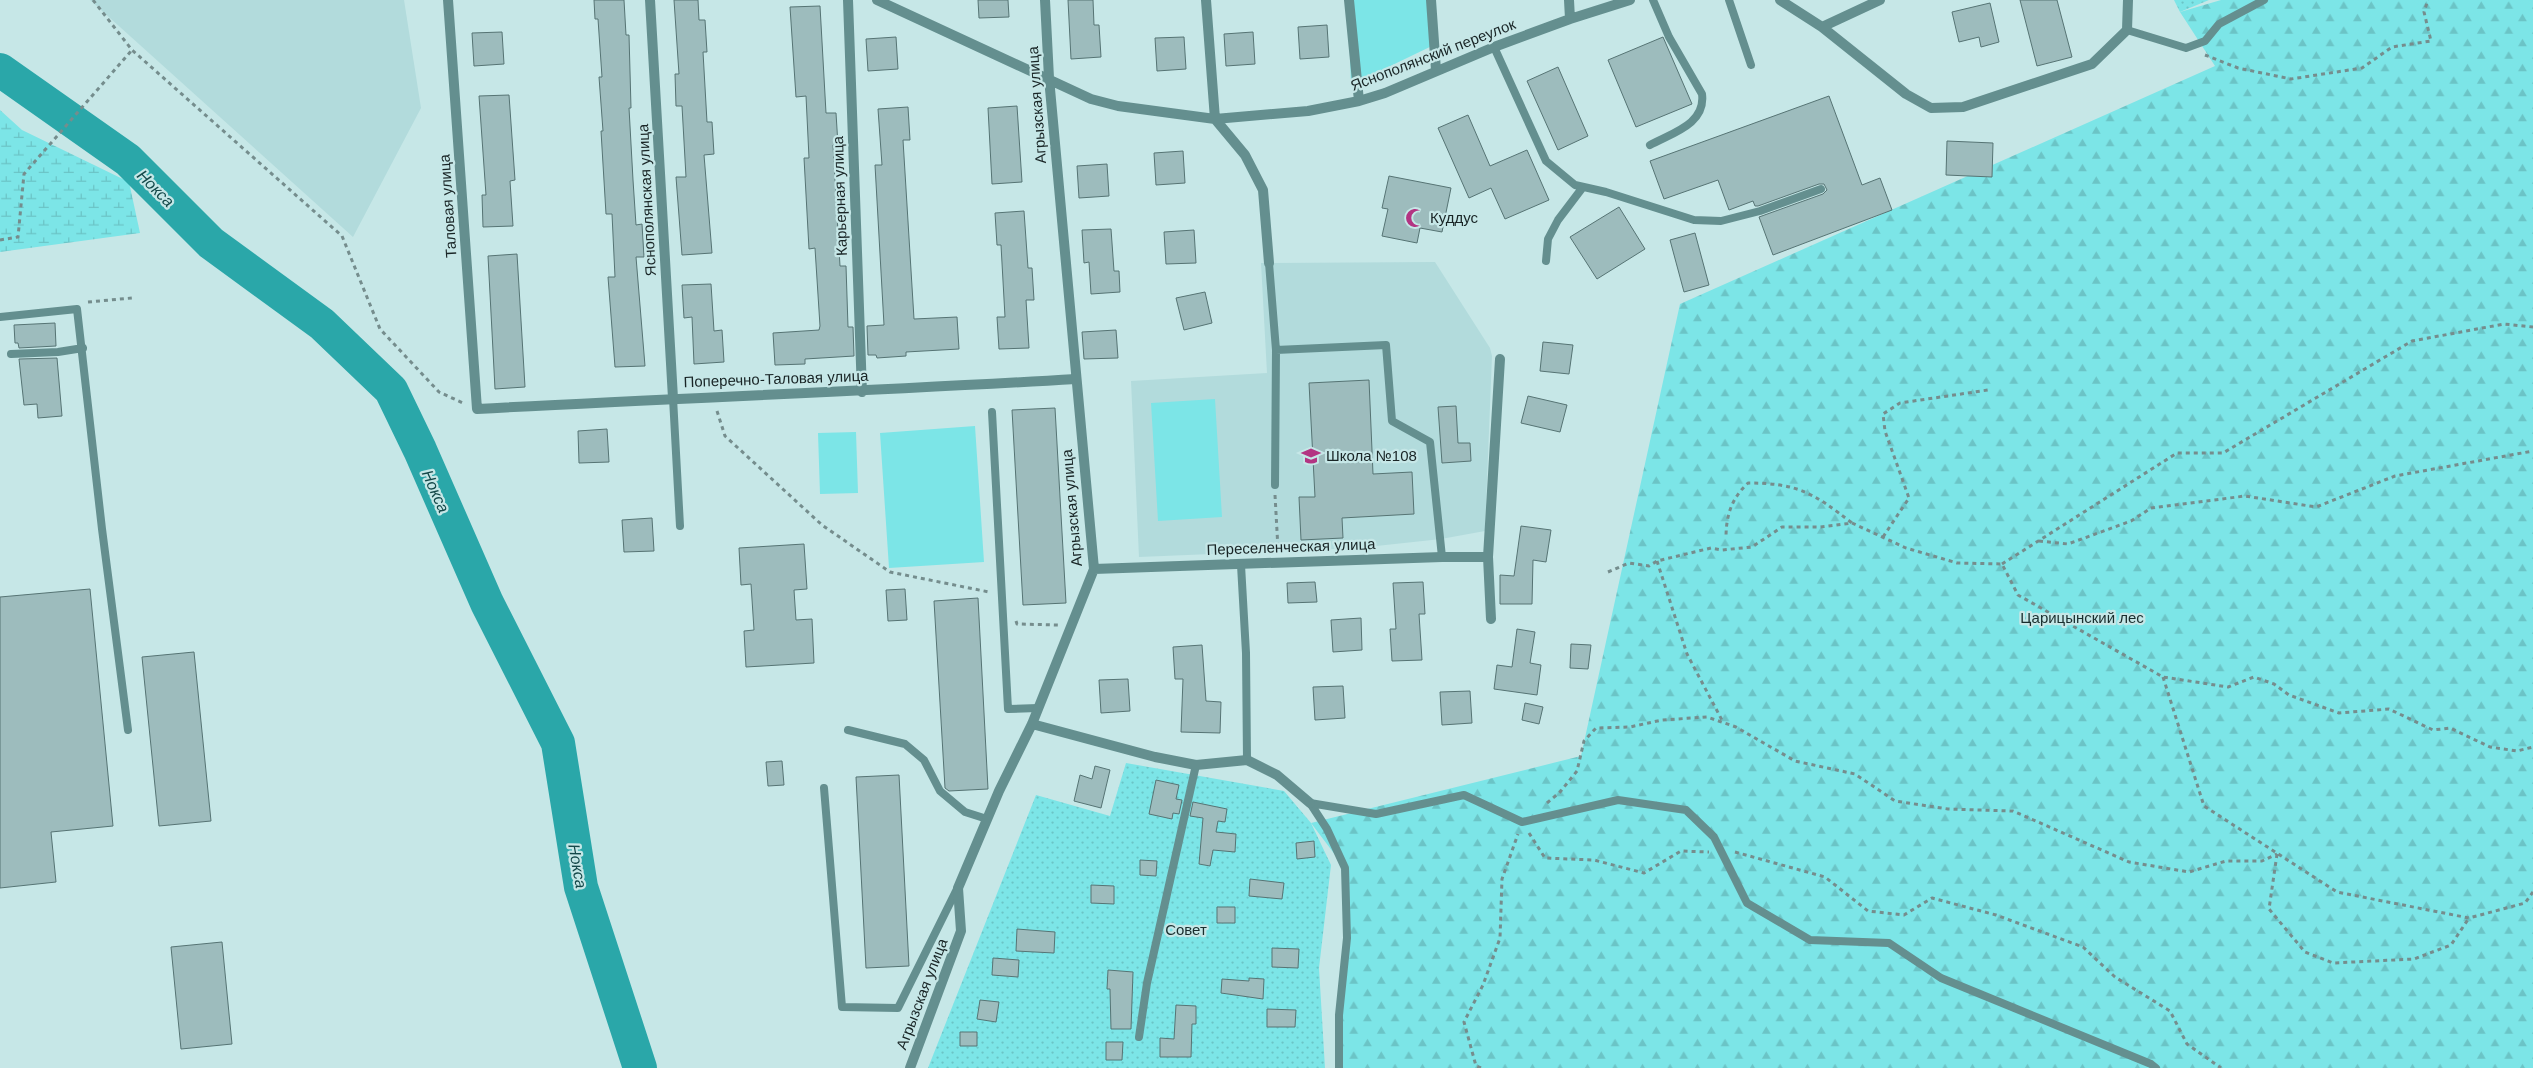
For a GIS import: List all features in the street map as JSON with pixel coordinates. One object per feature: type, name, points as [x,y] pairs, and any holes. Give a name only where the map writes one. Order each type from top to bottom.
[{"type":"street","name":"Таловая улица","points":[[448,0],[477,409]]},
{"type":"street","name":"Яснополянская улица","points":[[650,0],[673,398]]},
{"type":"street","name":"Карьерная улица","points":[[848,0],[862,392]]},
{"type":"street","name":"Яснополянский переулок","points":[[877,0],[1091,99],[1118,106],[1215,119],[1308,111],[1359,101],[1385,93],[1436,70],[1570,19],[1630,0]]},
{"type":"street","name":"Агрызская улица","points":[[910,1068],[961,931],[958,888],[987,819],[1032,724],[1094,569],[1049,78],[1045,0]]},
{"type":"street","points":[[1206,0],[1215,119],[1245,155],[1263,190],[1269,263]]},
{"type":"street","points":[[1349,0],[1359,101]]},
{"type":"street","points":[[1431,0],[1436,70]]},
{"type":"street","points":[[1569,0],[1570,19]]},
{"type":"street","points":[[1780,0],[1822,28],[1906,94],[1930,108],[1962,107],[2092,64],[2127,30],[2128,0]]},
{"type":"street","points":[[1822,28],[1880,0]]},
{"type":"street","points":[[1491,619],[1488,557],[1500,358]]},
{"type":"street","name":"Поперечно-Таловая улица","points":[[477,409],[673,398],[862,392],[1076,379]]},
{"type":"street","name":"Переселенческая улица","points":[[1094,569],[1442,556],[1488,557]]},
{"type":"street","points":[[1032,724],[1196,766],[1247,760],[1276,775],[1310,803]]},
{"type":"lane","points":[[1650,145],[1692,122],[1700,114],[1703,102],[1702,94],[1669,38],[1653,0]]},
{"type":"lane","points":[[1729,0],[1751,65]]},
{"type":"lane","points":[[2127,30],[2186,48],[2205,41],[2219,24],[2264,0]]},
{"type":"lane","points":[[1494,48],[1546,160],[1575,185],[1694,220],[1721,221],[1760,211],[1821,189]]},
{"type":"lane","points":[[1546,261],[1548,239],[1558,220],[1583,187]]},
{"type":"lane","points":[[1269,263],[1276,350],[1275,485]]},
{"type":"lane","points":[[0,317],[78,310],[102,529],[128,730]]},
{"type":"lane","points":[[1276,350],[1386,345],[1392,421],[1430,442],[1442,556]]},
{"type":"lane","points":[[11,354],[58,352],[83,348]]},
{"type":"lane","points":[[673,398],[680,526]]},
{"type":"lane","points":[[992,412],[1008,709],[1038,708]]},
{"type":"lane","points":[[1241,565],[1246,653],[1247,760]]},
{"type":"lane","points":[[848,730],[905,744],[924,760],[940,791],[964,812],[987,819]]},
{"type":"lane","points":[[1138,1036],[1147,983],[1196,766]]},
{"type":"lane","points":[[824,788],[842,1006],[898,1008],[958,888]]},
{"type":"lane","points":[[1310,803],[1376,814],[1464,795],[1522,822],[1618,800],[1686,810],[1714,837],[1747,903],[1810,940],[1889,942],[1941,978],[2151,1064],[2156,1068]]},
{"type":"lane","points":[[1310,803],[1327,830],[1345,868],[1347,938],[1339,1015],[1339,1068]]},
{"type":"path","points":[[93,0],[132,50],[342,236],[380,328],[439,392],[477,409]]},
{"type":"path","points":[[2186,48],[2238,68],[2291,79],[2362,68],[2392,46],[2431,41],[2424,12],[2428,0]]},
{"type":"path","points":[[0,240],[18,237],[24,174],[132,50]]},
{"type":"path","points":[[1726,538],[1726,520],[1736,494],[1748,483],[1792,486],[1823,501],[1852,523],[1906,548],[1956,563],[2002,564],[2177,454],[2223,453],[2412,341],[2504,324],[2533,327]]},
{"type":"path","points":[[1883,538],[1909,498],[1885,431],[1883,414],[1900,403],[1988,390]]},
{"type":"path","points":[[712,397],[725,436],[822,525],[890,572],[991,593],[1003,600],[1017,624],[1071,626]]},
{"type":"path","points":[[2038,541],[2068,544],[2130,521],[2151,508],[2245,496],[2316,507],[2395,476],[2533,451]]},
{"type":"path","points":[[1275,485],[1278,563]]},
{"type":"path","points":[[1608,572],[1629,563],[1649,566],[1657,561],[1711,548],[1722,550],[1752,547],[1782,527],[1820,528],[1852,523]]},
{"type":"path","points":[[1657,561],[1688,654],[1723,722]]},
{"type":"path","points":[[2002,564],[2018,595],[2162,677],[2228,687],[2254,677],[2274,684],[2289,696],[2339,713],[2388,709],[2432,730],[2450,728],[2490,747],[2517,751],[2533,747]]},
{"type":"path","points":[[2162,677],[2204,806],[2337,892],[2469,918],[2525,904],[2533,892]]},
{"type":"path","points":[[1545,804],[1560,792],[1577,771],[1584,741],[1596,728],[1630,727],[1662,720],[1708,717],[1736,727],[1795,761],[1855,774],[1895,801],[1948,809],[2013,811],[2129,862],[2189,872],[2226,861],[2262,861],[2277,854]]},
{"type":"path","points":[[1522,822],[1545,858],[1594,860],[1644,873],[1681,851],[1742,853],[1824,877],[1868,911],[1904,915],[1932,898],[1996,915],[2083,947],[2115,977],[2170,1011],[2187,1044],[2221,1068]]},
{"type":"path","points":[[1481,1068],[1476,1066],[1464,1022],[1483,985],[1500,938],[1502,880],[1522,822]]},
{"type":"path","points":[[2277,854],[2269,909],[2305,952],[2333,964],[2414,959],[2451,945],[2469,918]]},
{"type":"shaded area","points":[[90,0],[404,0],[421,108],[353,237]]},
{"type":"shaded area","name":"Школа №108","points":[[1435,262],[1490,348],[1492,356],[1485,531],[1441,539],[1358,548],[1139,557],[1131,381],[1267,373],[1261,263]]},
{"type":"green space","points":[[1348,0],[1433,0],[1436,44],[1351,85]]},
{"type":"green space","points":[[2174,0],[2209,0],[2180,12]]},
{"type":"green space","name":"Царицынский лес","points":[[2221,0],[2533,0],[2533,1068],[1339,1068],[1347,938],[1345,868],[1311,823],[1581,756],[1680,304],[2215,66],[2180,12]]},
{"type":"green space","points":[[0,110],[22,130],[129,182],[140,233],[0,252]]},
{"type":"green space","points":[[1215,399],[1222,517],[1158,521],[1151,403]]},
{"type":"green space","points":[[975,426],[984,562],[889,568],[880,433]]},
{"type":"green space","points":[[856,432],[858,493],[820,494],[818,433]]},
{"type":"green space","name":"Совет","points":[[1126,763],[1284,791],[1311,823],[1331,865],[1319,968],[1325,1068],[928,1068],[1036,795],[1110,816]]},
{"type":"building","points":[[594,0],[624,0],[626,35],[629,35],[631,108],[629,108],[636,225],[642,224],[644,257],[636,257],[645,366],[615,367],[608,277],[615,277],[612,214],[606,214],[599,77],[602,77],[598,19],[595,19]]},
{"type":"building","points":[[674,0],[698,0],[699,20],[705,20],[707,52],[703,52],[707,122],[712,122],[714,154],[704,155],[712,253],[682,255],[676,177],[686,177],[682,106],[676,106],[675,74],[679,74]]},
{"type":"building","points":[[978,0],[1008,0],[1009,17],[979,18]]},
{"type":"building","points":[[1068,0],[1093,0],[1094,25],[1099,25],[1101,57],[1071,59]]},
{"type":"building","points":[[2020,0],[2057,0],[2072,57],[2037,66]]},
{"type":"building","points":[[1990,3],[1999,42],[1981,47],[1979,37],[1959,42],[1952,12]]},
{"type":"building","points":[[820,6],[826,113],[836,113],[838,145],[833,145],[840,266],[846,266],[848,327],[853,327],[854,356],[805,359],[805,364],[775,365],[773,333],[819,330],[820,326],[815,248],[809,249],[804,158],[809,158],[806,96],[796,97],[790,7]]},
{"type":"building","points":[[1327,25],[1329,57],[1300,59],[1298,27]]},
{"type":"building","points":[[502,32],[504,64],[474,66],[472,33]]},
{"type":"building","points":[[1253,32],[1255,64],[1226,66],[1224,34]]},
{"type":"building","points":[[896,37],[898,69],[868,71],[866,39]]},
{"type":"building","points":[[1184,37],[1186,69],[1157,71],[1155,38]]},
{"type":"building","points":[[1663,37],[1692,104],[1636,127],[1608,60]]},
{"type":"building","points":[[1558,67],[1588,136],[1558,150],[1527,81]]},
{"type":"building","points":[[509,95],[515,180],[510,181],[513,226],[483,227],[482,195],[486,195],[479,96]]},
{"type":"building","points":[[1829,96],[1862,185],[1880,178],[1892,210],[1773,255],[1759,217],[1823,194],[1827,190],[1824,184],[1819,184],[1758,206],[1755,206],[1753,201],[1729,210],[1718,180],[1664,199],[1650,161]]},
{"type":"building","points":[[1017,106],[1022,182],[992,184],[988,108]]},
{"type":"building","points":[[908,107],[910,140],[903,140],[914,319],[957,317],[959,349],[906,352],[906,356],[877,358],[876,355],[868,355],[867,326],[884,325],[875,165],[882,165],[878,109]]},
{"type":"building","points":[[1468,115],[1490,166],[1527,150],[1549,200],[1505,219],[1491,188],[1469,198],[1438,128]]},
{"type":"building","points":[[1947,141],[1993,143],[1992,177],[1946,175]]},
{"type":"building","points":[[1183,151],[1185,183],[1156,185],[1154,153]]},
{"type":"building","points":[[1107,164],[1109,196],[1079,198],[1077,166]]},
{"type":"building","name":"Куддус","points":[[1389,176],[1451,188],[1442,232],[1420,228],[1417,243],[1382,236],[1388,209],[1382,208]]},
{"type":"building","points":[[1619,207],[1645,249],[1597,279],[1570,237]]},
{"type":"building","points":[[1024,211],[1028,268],[1032,268],[1034,300],[1026,300],[1029,348],[999,349],[997,317],[1005,317],[1001,245],[997,245],[995,213]]},
{"type":"building","points":[[1111,229],[1114,271],[1119,271],[1120,292],[1091,294],[1089,262],[1084,263],[1082,230]]},
{"type":"building","points":[[1194,230],[1196,263],[1166,264],[1164,232]]},
{"type":"building","points":[[1695,233],[1709,285],[1684,292],[1670,240]]},
{"type":"building","points":[[517,254],[525,387],[495,389],[488,256]]},
{"type":"building","points":[[711,284],[714,331],[722,330],[724,362],[694,364],[692,317],[684,318],[682,285]]},
{"type":"building","points":[[1205,292],[1212,323],[1184,330],[1176,298]]},
{"type":"building","points":[[55,323],[56,346],[19,348],[18,343],[15,343],[14,325]]},
{"type":"building","points":[[1116,330],[1118,358],[1084,359],[1082,332]]},
{"type":"building","points":[[1543,342],[1573,345],[1569,374],[1540,371]]},
{"type":"building","points":[[57,358],[62,416],[38,418],[37,404],[24,405],[19,359]]},
{"type":"building","points":[[1369,380],[1373,474],[1412,472],[1414,514],[1342,518],[1343,538],[1301,540],[1299,497],[1315,497],[1309,383]]},
{"type":"building","points":[[1528,396],[1567,405],[1560,432],[1521,423]]},
{"type":"building","points":[[1456,406],[1458,443],[1470,443],[1471,461],[1442,463],[1438,407]]},
{"type":"building","points":[[1055,408],[1066,603],[1023,605],[1012,410]]},
{"type":"building","points":[[607,429],[609,462],[579,463],[578,431]]},
{"type":"building","points":[[652,518],[654,551],[624,552],[622,520]]},
{"type":"building","points":[[1521,526],[1551,530],[1546,562],[1533,560],[1532,604],[1500,604],[1500,575],[1514,576]]},
{"type":"building","points":[[804,544],[807,589],[794,590],[796,620],[812,619],[814,663],[746,667],[744,631],[754,630],[751,584],[741,585],[739,548]]},
{"type":"building","points":[[1315,582],[1317,602],[1288,603],[1287,583]]},
{"type":"building","points":[[1423,582],[1425,614],[1419,614],[1422,660],[1392,661],[1390,629],[1396,629],[1393,583]]},
{"type":"building","points":[[90,589],[113,826],[51,832],[56,882],[0,888],[0,597]]},
{"type":"building","points":[[905,589],[907,620],[888,621],[886,590]]},
{"type":"building","points":[[978,598],[988,789],[949,791],[945,788],[934,601]]},
{"type":"building","points":[[1361,618],[1362,650],[1333,652],[1331,620]]},
{"type":"building","points":[[1517,629],[1535,632],[1530,663],[1541,665],[1537,695],[1494,689],[1497,665],[1512,667]]},
{"type":"building","points":[[1571,644],[1591,645],[1588,669],[1570,668]]},
{"type":"building","points":[[1202,645],[1206,701],[1221,702],[1220,733],[1181,732],[1183,679],[1175,679],[1173,647]]},
{"type":"building","points":[[194,652],[211,821],[159,826],[142,657]]},
{"type":"building","points":[[1128,679],[1130,711],[1101,713],[1099,680]]},
{"type":"building","points":[[1343,686],[1345,718],[1315,720],[1313,687]]},
{"type":"building","points":[[1470,691],[1472,723],[1442,725],[1440,692]]},
{"type":"building","points":[[1525,703],[1543,707],[1539,724],[1522,720]]},
{"type":"building","points":[[782,761],[784,785],[768,786],[766,762]]},
{"type":"building","points":[[1095,766],[1110,770],[1101,808],[1074,801],[1080,775],[1092,779]]},
{"type":"building","points":[[899,775],[909,966],[866,968],[856,777]]},
{"type":"building","points":[[1156,780],[1179,785],[1176,799],[1182,800],[1179,814],[1173,813],[1172,819],[1149,814]]},
{"type":"building","points":[[1193,802],[1227,809],[1225,822],[1218,821],[1216,832],[1236,834],[1235,852],[1213,850],[1210,866],[1199,864],[1203,818],[1190,816]]},
{"type":"building","points":[[1314,841],[1315,857],[1297,859],[1296,843]]},
{"type":"building","points":[[1140,860],[1157,861],[1156,876],[1140,875]]},
{"type":"building","points":[[1250,879],[1284,883],[1282,899],[1249,896]]},
{"type":"building","points":[[1091,885],[1114,886],[1114,904],[1091,903]]},
{"type":"building","points":[[1217,907],[1235,907],[1235,923],[1217,923]]},
{"type":"building","points":[[1017,929],[1055,932],[1054,953],[1016,951]]},
{"type":"building","points":[[222,942],[232,1044],[181,1049],[171,947]]},
{"type":"building","points":[[1272,948],[1299,949],[1298,968],[1272,967]]},
{"type":"building","points":[[993,958],[1019,960],[1018,977],[992,975]]},
{"type":"building","points":[[1108,970],[1133,972],[1131,1029],[1111,1029],[1110,989],[1107,989]]},
{"type":"building","points":[[1249,978],[1264,979],[1263,999],[1221,993],[1222,979],[1249,981]]},
{"type":"building","points":[[980,1000],[999,1002],[996,1022],[977,1019]]},
{"type":"building","points":[[1176,1005],[1196,1006],[1196,1024],[1192,1024],[1191,1057],[1160,1057],[1160,1038],[1174,1039]]},
{"type":"building","points":[[1267,1009],[1296,1010],[1295,1027],[1267,1027]]},
{"type":"building","points":[[960,1032],[977,1032],[977,1046],[960,1046]]},
{"type":"building","points":[[1106,1042],[1123,1042],[1122,1060],[1106,1060]]},
{"type":"waterway","name":"Нокса","points":[[0,70],[128,160],[211,243],[322,324],[391,390],[420,450],[487,603],[558,743],[581,887],[640,1068]]},
{"type":"place","name":"Куддус","points":[[1415,218]]},
{"type":"place","name":"Школа №108","points":[[1311,456]]}]
